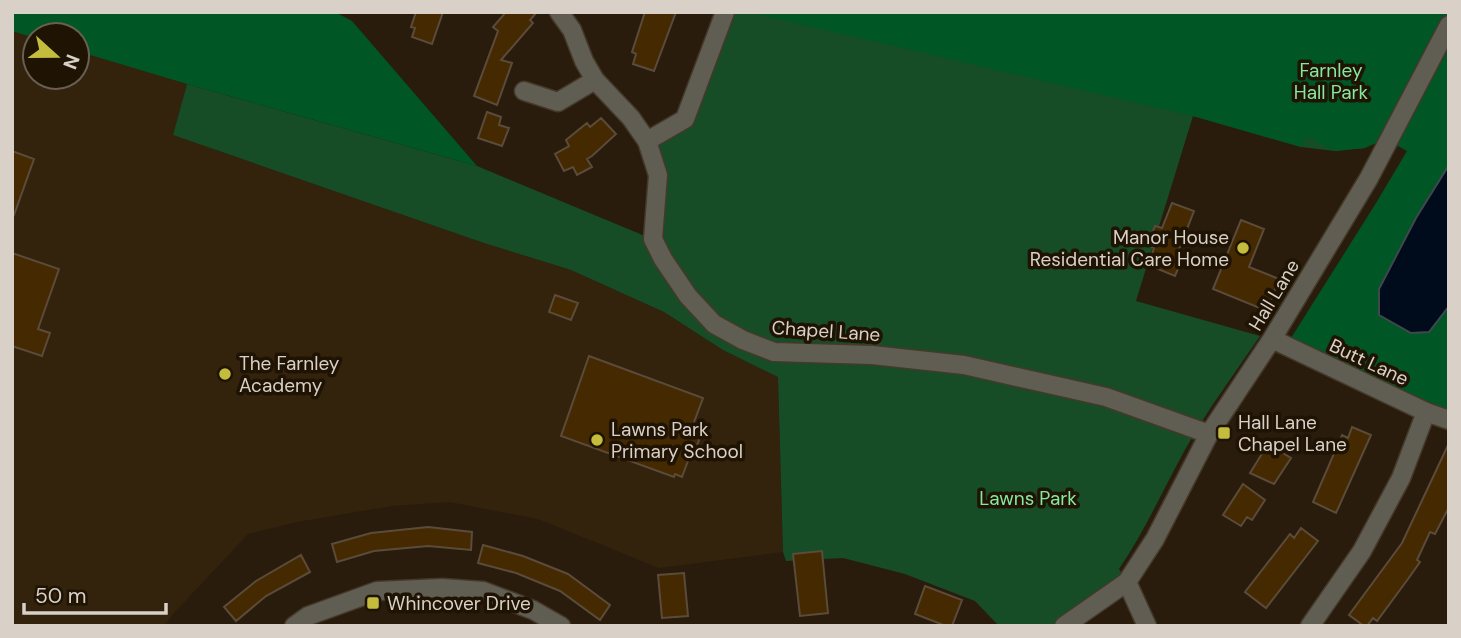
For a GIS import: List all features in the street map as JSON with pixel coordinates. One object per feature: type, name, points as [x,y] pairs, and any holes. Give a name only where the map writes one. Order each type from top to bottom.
[{"type":"street","name":"Chapel Lane","points":[[559,12],[572,30],[594,80],[631,118],[647,141],[658,176],[653,239],[688,296],[714,324],[743,340],[774,352],[872,355],[964,365],[1106,397],[1209,435]]},
{"type":"street","points":[[647,141],[685,119],[725,12]]},
{"type":"street","name":"Hall Lane","points":[[1127,582],[1155,539],[1209,435],[1272,339],[1369,178],[1449,25]]},
{"type":"street","points":[[524,91],[558,102],[594,80]]},
{"type":"street","name":"Butt Lane","points":[[1272,339],[1426,412],[1449,420]]},
{"type":"street","points":[[1310,626],[1363,551],[1401,478],[1426,412]]},
{"type":"street","points":[[1064,626],[1127,582],[1147,626]]},
{"type":"street","points":[[294,626],[309,615],[377,591],[442,588],[483,591],[533,610],[561,626]]},
{"type":"shaded area","name":"The Farnley Academy","points":[[12,31],[21,33],[21,91],[91,91],[91,54],[187,84],[173,135],[484,243],[571,270],[664,312],[723,350],[778,377],[783,552],[659,568],[538,519],[449,502],[392,506],[297,522],[248,534],[164,626],[12,626]]},
{"type":"green space","points":[[12,12],[335,12],[352,21],[477,166],[91,55],[91,21],[21,21],[21,34],[12,31]]},
{"type":"green space","name":"Lawns Park","points":[[725,12],[1444,12],[1365,148],[1335,151],[1301,147],[1193,116],[1136,301],[1260,336],[1197,429],[1119,569],[1127,582],[1064,626],[999,626],[975,601],[905,574],[843,558],[786,561],[783,552],[778,377],[723,350],[664,312],[571,270],[484,243],[173,135],[187,84],[477,166],[652,239],[647,141],[685,119]]},
{"type":"green space","name":"Farnley Hall Park","points":[[748,12],[1449,12],[1449,165],[1416,218],[1379,289],[1379,315],[1429,332],[1449,306],[1449,420],[1286,346],[1407,151],[1385,139],[1365,148],[1335,151],[1307,137],[1301,147],[1193,116]]},
{"type":"water","points":[[1449,165],[1449,306],[1429,332],[1411,333],[1379,315],[1379,289],[1416,218]]},
{"type":"building","points":[[416,12],[443,12],[432,44],[412,37],[415,28],[411,27]]},
{"type":"building","points":[[506,12],[537,12],[530,20],[533,23],[501,60],[512,63],[497,105],[474,96],[498,31],[493,27]]},
{"type":"building","points":[[645,12],[676,12],[654,71],[633,64],[636,54],[632,52]]},
{"type":"building","points":[[487,112],[501,117],[499,125],[509,128],[502,146],[478,138]]},
{"type":"building","points":[[601,118],[616,134],[587,159],[592,167],[577,175],[573,167],[564,171],[555,154],[569,146],[566,140],[587,123],[590,127]]},
{"type":"building","points":[[12,151],[34,159],[14,215],[12,214]]},
{"type":"building","points":[[1172,203],[1194,211],[1176,257],[1182,259],[1175,276],[1148,265],[1154,248],[1148,245],[1155,226],[1162,228]]},
{"type":"building","name":"Manor House Residential Care Home","points":[[1241,220],[1264,229],[1249,267],[1279,279],[1267,311],[1213,289]]},
{"type":"building","points":[[12,253],[59,269],[38,329],[50,333],[42,356],[12,346]]},
{"type":"building","points":[[555,295],[578,303],[571,320],[549,312]]},
{"type":"building","points":[[589,356],[703,398],[693,425],[703,429],[682,477],[675,474],[674,477],[561,436]]},
{"type":"building","points":[[1352,427],[1371,435],[1336,513],[1313,502],[1342,435],[1348,438]]},
{"type":"building","points":[[1449,443],[1449,507],[1435,534],[1430,532],[1417,560],[1420,562],[1408,579],[1377,621],[1373,618],[1364,626],[1349,615],[1402,543]]},
{"type":"building","points":[[1268,444],[1291,458],[1274,484],[1250,473]]},
{"type":"building","points":[[1243,484],[1265,500],[1252,520],[1247,517],[1241,526],[1223,515]]},
{"type":"building","points":[[428,527],[472,532],[471,550],[428,546],[374,551],[337,562],[332,544],[371,533]]},
{"type":"building","points":[[1301,528],[1318,541],[1266,608],[1245,592],[1290,534],[1294,538]]},
{"type":"building","points":[[483,545],[523,556],[568,574],[610,605],[600,620],[560,591],[516,573],[478,563]]},
{"type":"building","points":[[822,551],[828,613],[800,616],[793,554]]},
{"type":"building","points":[[301,555],[310,572],[266,596],[236,621],[224,607],[256,581]]},
{"type":"building","points":[[684,573],[688,616],[662,618],[658,575]]},
{"type":"building","points":[[925,586],[962,600],[952,626],[915,614]]},
{"type":"place","name":"Manor House Residential Care Home","points":[[1243,248]]},
{"type":"place","name":"The Farnley Academy","points":[[225,374]]},
{"type":"place","name":"Hall Lane Chapel Lane","points":[[1224,433]]},
{"type":"place","name":"Lawns Park Primary School","points":[[597,440]]},
{"type":"place","name":"Whincover Drive","points":[[373,603]]}]
